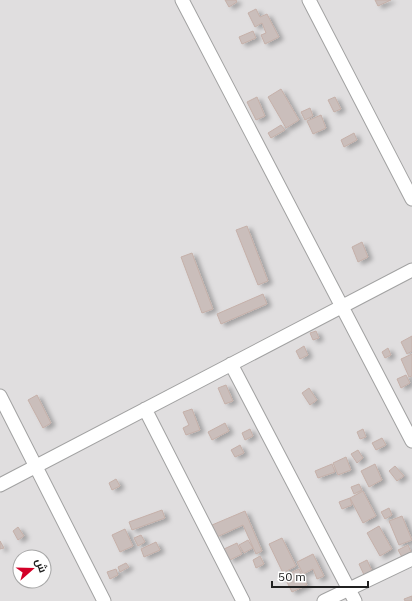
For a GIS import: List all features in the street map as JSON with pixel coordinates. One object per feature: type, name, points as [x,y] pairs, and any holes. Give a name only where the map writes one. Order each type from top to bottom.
[{"type":"street","points":[[182,0],[412,441]]},
{"type":"street","points":[[309,0],[412,199]]},
{"type":"street","points":[[0,485],[412,270]]},
{"type":"street","points":[[231,364],[352,595]]},
{"type":"street","points":[[0,396],[104,601]]},
{"type":"street","points":[[145,409],[243,601]]},
{"type":"street","points":[[324,601],[352,595],[412,559]]},
{"type":"shaded area","points":[[0,0],[412,0],[412,601],[0,601]]},
{"type":"building","points":[[225,0],[236,0],[237,2],[229,7]]},
{"type":"building","points":[[375,0],[391,0],[378,6]]},
{"type":"building","points":[[256,9],[260,17],[267,14],[279,37],[265,44],[261,35],[266,33],[262,23],[255,27],[248,13]]},
{"type":"building","points":[[253,31],[256,38],[242,44],[239,37]]},
{"type":"building","points":[[281,89],[299,120],[286,128],[268,97]]},
{"type":"building","points":[[257,97],[265,116],[256,120],[247,102]]},
{"type":"building","points":[[335,97],[341,109],[334,112],[328,100]]},
{"type":"building","points":[[310,108],[313,116],[305,120],[301,112]]},
{"type":"building","points":[[321,115],[326,128],[313,134],[307,121]]},
{"type":"building","points":[[281,125],[285,130],[271,138],[268,133]]},
{"type":"building","points":[[354,133],[357,140],[344,147],[341,140]]},
{"type":"building","points":[[247,226],[268,281],[258,285],[236,230]]},
{"type":"building","points":[[362,242],[368,257],[358,262],[352,247]]},
{"type":"building","points":[[192,253],[213,309],[202,313],[181,257]]},
{"type":"building","points":[[263,294],[267,304],[221,324],[217,314]]},
{"type":"building","points":[[316,331],[319,338],[313,340],[310,333]]},
{"type":"building","points":[[412,336],[412,351],[407,354],[401,342]]},
{"type":"building","points":[[304,346],[308,355],[300,359],[296,351]]},
{"type":"building","points":[[388,348],[391,355],[385,358],[382,352]]},
{"type":"building","points":[[412,354],[412,376],[409,377],[401,359]]},
{"type":"building","points":[[406,375],[410,383],[401,388],[397,379]]},
{"type":"building","points":[[226,385],[233,401],[225,404],[218,388]]},
{"type":"building","points":[[309,388],[317,400],[310,405],[302,393]]},
{"type":"building","points":[[37,395],[51,423],[43,428],[28,400]]},
{"type":"building","points":[[192,409],[200,430],[186,435],[183,428],[189,425],[183,412]]},
{"type":"building","points":[[225,423],[229,431],[212,440],[208,432]]},
{"type":"building","points":[[250,429],[253,436],[245,440],[242,433]]},
{"type":"building","points":[[363,429],[366,437],[360,439],[357,432]]},
{"type":"building","points":[[382,438],[386,445],[376,450],[372,443]]},
{"type":"building","points":[[240,445],[244,453],[235,457],[231,450]]},
{"type":"building","points":[[358,450],[363,458],[357,463],[351,454]]},
{"type":"building","points":[[346,457],[351,470],[338,475],[333,463]]},
{"type":"building","points":[[332,464],[335,472],[318,478],[315,471]]},
{"type":"building","points":[[375,464],[382,480],[369,487],[361,471]]},
{"type":"building","points":[[395,466],[404,476],[397,481],[389,471]]},
{"type":"building","points":[[116,479],[120,486],[112,490],[109,483]]},
{"type":"building","points":[[359,484],[362,490],[354,494],[351,487]]},
{"type":"building","points":[[363,491],[376,516],[363,523],[350,498]]},
{"type":"building","points":[[350,498],[352,505],[342,509],[339,502]]},
{"type":"building","points":[[389,508],[392,515],[385,519],[381,512]]},
{"type":"building","points":[[162,510],[165,518],[132,530],[129,522]]},
{"type":"building","points":[[245,511],[262,551],[256,554],[243,525],[217,537],[212,525]]},
{"type":"building","points":[[402,516],[412,540],[399,545],[389,521]]},
{"type":"building","points":[[379,526],[392,549],[380,556],[367,533]]},
{"type":"building","points":[[18,527],[24,536],[18,540],[13,531]]},
{"type":"building","points":[[125,529],[133,546],[120,552],[112,535]]},
{"type":"building","points":[[141,535],[145,542],[138,546],[134,538]]},
{"type":"building","points":[[282,538],[296,566],[283,573],[269,544]]},
{"type":"building","points":[[248,540],[253,548],[244,553],[239,545]]},
{"type":"building","points":[[0,541],[4,548],[0,549]]},
{"type":"building","points":[[156,542],[160,550],[144,557],[141,549]]},
{"type":"building","points":[[237,543],[242,554],[230,560],[224,549]]},
{"type":"building","points":[[408,545],[411,552],[402,557],[398,550]]},
{"type":"building","points":[[313,554],[324,576],[317,579],[313,569],[303,574],[297,562]]},
{"type":"building","points":[[260,556],[264,564],[256,568],[253,560]]},
{"type":"building","points":[[367,560],[373,573],[365,577],[359,564]]},
{"type":"building","points":[[126,563],[129,567],[120,572],[118,567]]},
{"type":"building","points":[[116,569],[118,575],[110,579],[107,572]]},
{"type":"building","points":[[299,569],[307,585],[292,592],[284,576]]},
{"type":"building","points":[[412,596],[412,601],[405,601],[404,599]]}]
